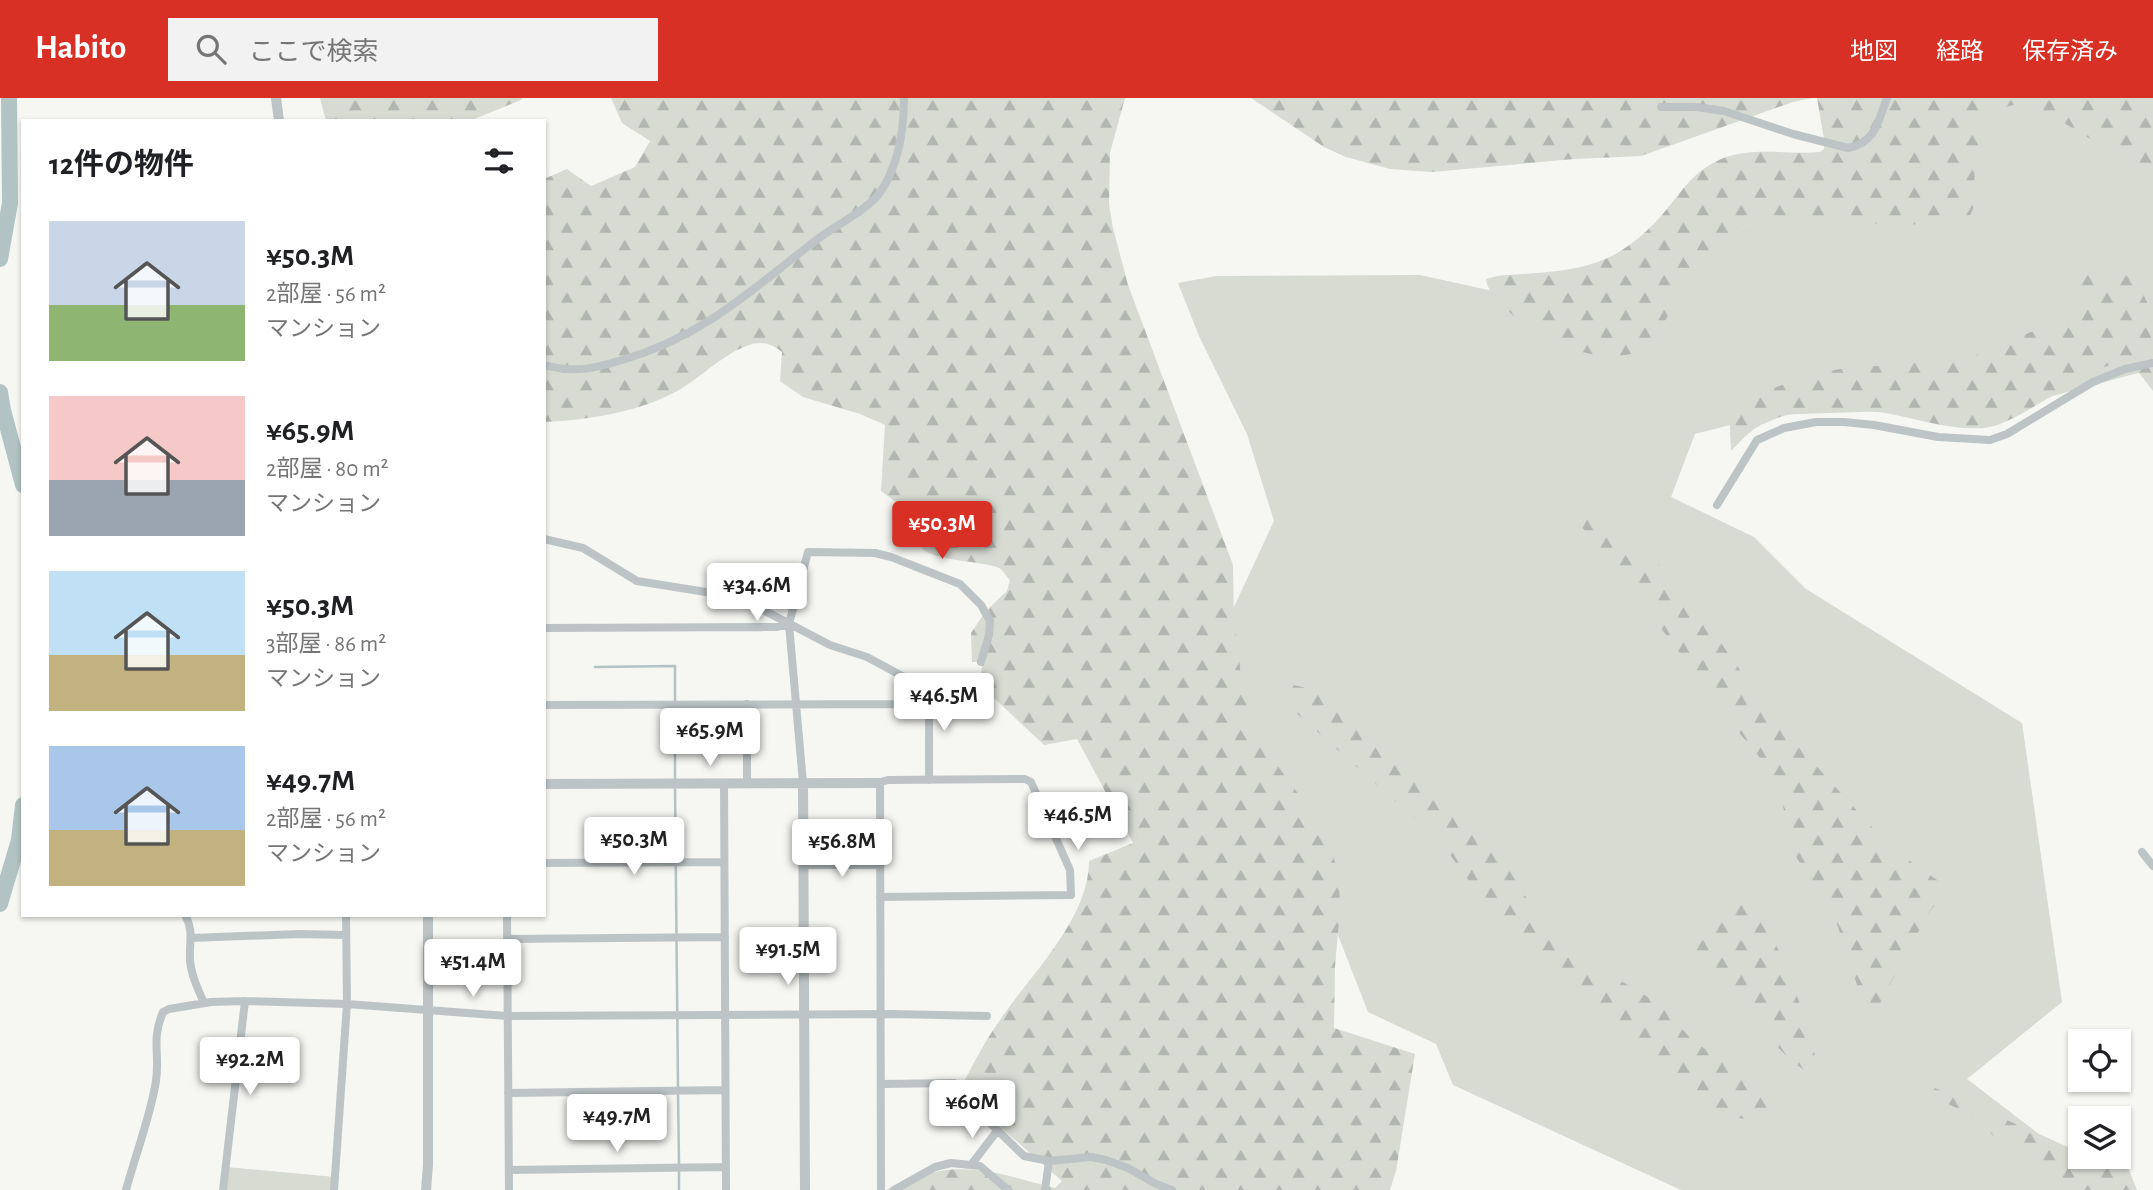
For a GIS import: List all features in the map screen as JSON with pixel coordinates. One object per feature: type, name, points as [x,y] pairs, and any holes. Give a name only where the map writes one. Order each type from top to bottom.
[{"type":"street","points":[[276,98],[279,119]]},
{"type":"street","points":[[546,365],[565,370],[583,370],[638,356],[707,324],[768,279],[878,196],[889,174],[902,135],[904,98]]},
{"type":"street","points":[[1661,107],[1696,107],[1724,111],[1793,134],[1849,148],[1858,146],[1871,137],[1887,98]]},
{"type":"street","points":[[1717,505],[1757,440],[1784,428],[1816,422],[1844,422],[1938,437],[1990,440],[2007,434],[2093,382],[2125,369],[2153,363]]},
{"type":"street","points":[[546,539],[583,548],[637,581],[731,596],[746,601],[830,645],[867,657],[910,681],[971,698]]},
{"type":"street","points":[[805,1190],[803,783],[789,624],[808,552],[876,553],[960,584],[981,605],[990,621],[981,662]]},
{"type":"street","points":[[546,628],[776,627],[789,624]]},
{"type":"street","points":[[929,687],[929,780]]},
{"type":"street","points":[[747,704],[747,784]]},
{"type":"street","points":[[546,705],[929,704]]},
{"type":"street","points":[[546,784],[878,783],[1026,779],[1031,782],[1070,870],[1072,895],[880,897]]},
{"type":"street","points":[[878,783],[881,1190]]},
{"type":"street","points":[[724,784],[726,1190]]},
{"type":"street","points":[[2142,852],[2153,866]]},
{"type":"street","points":[[546,863],[724,862]]},
{"type":"street","points":[[803,865],[880,864]]},
{"type":"street","points":[[186,917],[190,924],[190,960],[204,1003]]},
{"type":"street","points":[[334,1190],[347,1004],[346,917]]},
{"type":"street","points":[[426,1190],[428,917]]},
{"type":"street","points":[[507,917],[509,1190]]},
{"type":"street","points":[[191,938],[346,935]]},
{"type":"street","points":[[507,939],[724,937]]},
{"type":"street","points":[[126,1190],[143,1138],[157,1066],[155,1041],[160,1018],[165,1010],[204,1003],[246,1001],[347,1004],[507,1016],[988,1016]]},
{"type":"street","points":[[223,1190],[246,1001]]},
{"type":"street","points":[[882,1084],[954,1083],[957,1093],[1024,1156],[1049,1161],[1091,1157],[1106,1160],[1172,1190]]},
{"type":"street","points":[[508,1093],[725,1090]]},
{"type":"street","points":[[971,1166],[997,1131]]},
{"type":"street","points":[[1045,1190],[1049,1161]]},
{"type":"street","points":[[894,1190],[935,1167],[951,1163],[980,1166],[1008,1190]]},
{"type":"street","points":[[509,1170],[726,1167]]},
{"type":"green space","points":[[320,98],[522,98],[474,119],[325,119]]},
{"type":"green space","points":[[611,98],[1125,98],[1110,153],[1109,204],[1113,228],[1128,285],[1233,565],[1234,622],[1249,713],[1263,746],[1316,818],[1332,851],[1339,878],[1340,910],[1335,966],[1334,1028],[1415,1054],[1396,1171],[1390,1190],[886,1190],[910,1179],[951,1170],[989,1172],[1055,1188],[1062,1181],[959,1091],[994,1028],[1069,925],[1086,883],[1089,861],[1133,843],[1077,739],[1044,745],[979,684],[983,662],[972,662],[971,633],[985,612],[1007,591],[1010,580],[1000,569],[992,566],[944,557],[924,550],[920,543],[927,523],[924,517],[901,506],[881,491],[885,425],[860,414],[803,397],[780,381],[782,352],[760,343],[742,348],[723,358],[679,390],[648,404],[596,417],[546,422],[546,178],[567,169],[591,186],[635,167],[650,141],[622,123]]},
{"type":"green space","points":[[1251,98],[1812,98],[1793,102],[1641,156],[1574,159],[1432,172],[1390,169],[1346,157],[1324,147]]},
{"type":"green space","points":[[1817,98],[2153,98],[2153,182],[2052,116],[2022,105],[2013,105],[1995,112],[1983,127],[1977,149],[1973,209],[1970,215],[1935,223],[1916,224],[1877,224],[1785,216],[1763,219],[1734,234],[1710,255],[1690,279],[1656,335],[1635,353],[1604,356],[1559,345],[1522,322],[1491,292],[1486,279],[1567,270],[1606,259],[1624,249],[1662,215],[1694,177],[1719,160],[1756,152],[1820,152],[1824,149],[1824,139]]},
{"type":"green space","points":[[1889,98],[2153,98],[2153,369],[2012,407],[1769,415],[1695,434],[1671,497],[1754,537],[1806,589],[2022,723],[2062,1002],[1967,1079],[2039,1134],[2068,1162],[2068,1169],[2075,1169],[2097,1190],[1681,1190],[1453,1085],[1436,1044],[1368,1012],[1299,835],[1194,693],[1274,521],[1247,434],[1199,336],[1178,283],[1216,276],[1420,275],[1593,313],[1821,184]]},
{"type":"green space","points":[[2132,269],[2149,307],[2153,306],[2153,391],[2127,357],[2001,424],[1984,428],[1963,428],[1864,410],[1825,409],[1787,415],[1770,421],[1754,429],[1731,451],[1729,410],[1774,388],[1812,374],[1840,369],[1974,356],[2045,326],[2092,301],[2072,274]]},
{"type":"green space","points":[[1583,507],[1633,542],[1666,571],[1694,605],[1779,725],[1890,847],[1947,887],[1927,916],[1879,1005],[1866,1012],[1837,924],[1795,855],[1779,785],[1766,765],[1708,695],[1635,586],[1571,515]]},
{"type":"green space","points":[[1289,684],[1307,688],[1337,704],[1457,804],[1502,859],[1552,939],[1579,960],[1638,990],[1664,1009],[1692,1040],[1717,1057],[1753,1075],[1764,1086],[1773,1109],[1768,1118],[1757,1121],[1732,1117],[1704,1103],[1678,1082],[1657,1058],[1557,981],[1489,909],[1440,841],[1293,710],[1281,696],[1279,686]]},
{"type":"green space","points":[[1750,897],[1762,915],[1787,968],[1812,1038],[1816,1062],[1813,1075],[1782,1052],[1741,1002],[1681,946],[1707,916]]},
{"type":"green space","points":[[1935,1088],[2068,1147],[2068,1169],[2129,1169],[2137,1190],[2069,1190],[2000,1142],[1972,1115],[1930,1096]]},
{"type":"green space","points":[[226,1167],[335,1177],[334,1190],[223,1190]]},
{"type":"waterway","points":[[0,259],[10,203],[9,98]]},
{"type":"waterway","points":[[0,392],[21,478]]},
{"type":"waterway","points":[[595,667],[675,666],[675,779]]},
{"type":"waterway","points":[[675,786],[678,1087]]},
{"type":"waterway","points":[[0,904],[19,840],[21,822]]},
{"type":"waterway","points":[[678,1094],[679,1164]]},
{"type":"waterway","points":[[679,1171],[679,1190]]}]
